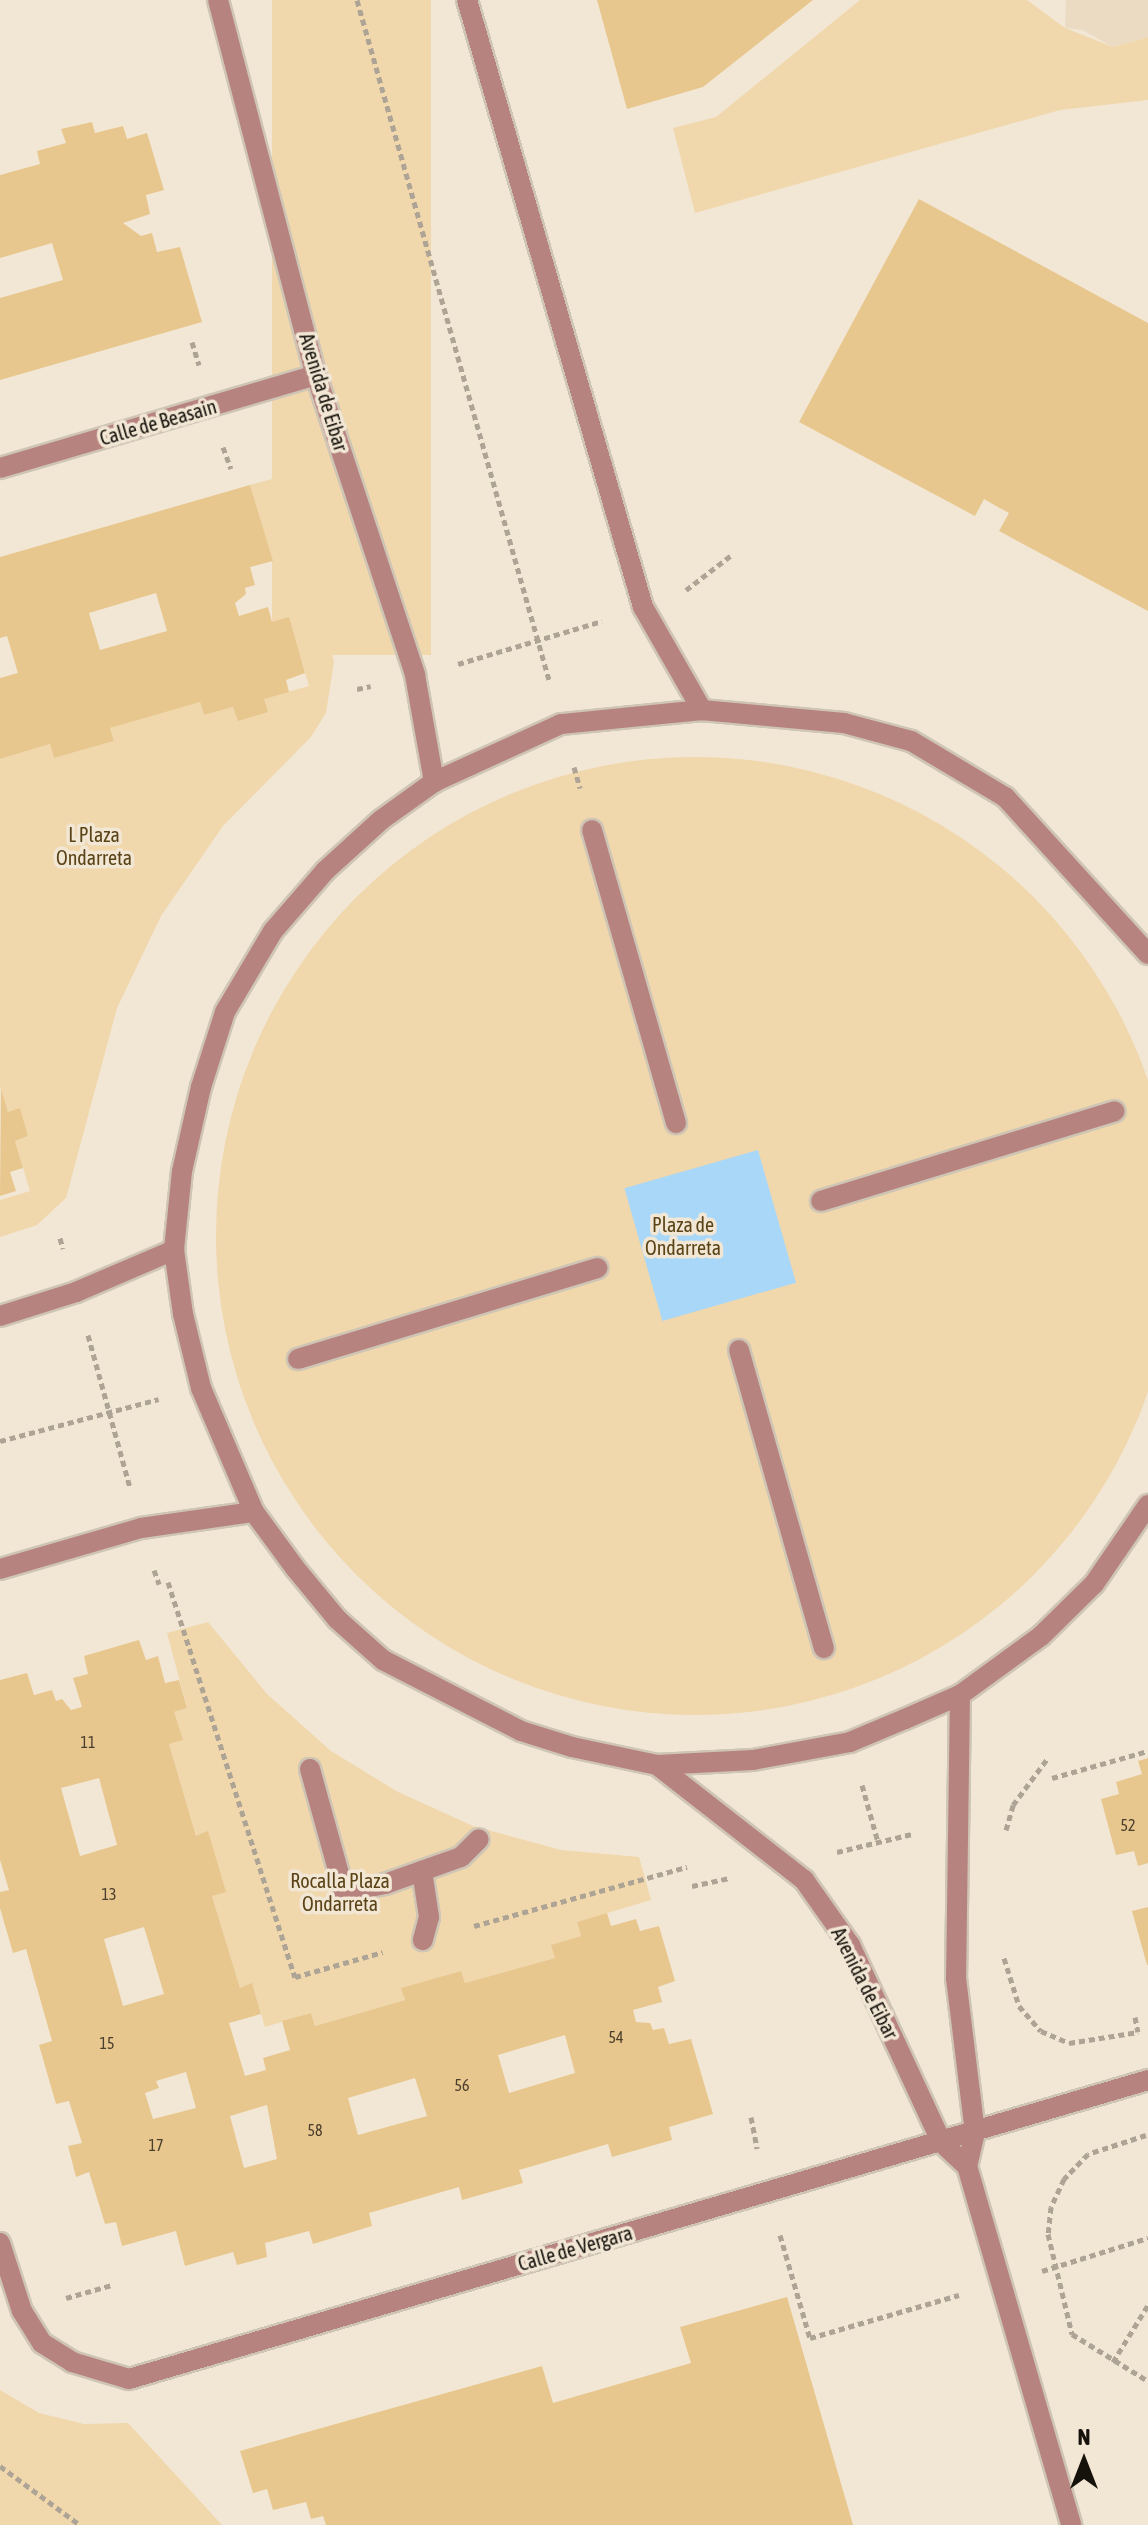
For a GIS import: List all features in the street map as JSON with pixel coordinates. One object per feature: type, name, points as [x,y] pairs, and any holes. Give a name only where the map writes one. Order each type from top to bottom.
[{"type":"street","name":"Avenida de Eibar","points":[[218,0],[316,375],[415,675],[434,782]]},
{"type":"street","points":[[467,0],[643,607],[702,710]]},
{"type":"street","name":"Calle de Beasain","points":[[0,468],[316,375]]},
{"type":"street","points":[[1148,954],[1042,833],[1005,797],[954,763],[911,741],[844,723],[702,710],[561,724],[434,782],[325,871],[273,931],[225,1012],[182,1171],[174,1250],[183,1314],[201,1388],[254,1512],[337,1619],[383,1660],[521,1731],[657,1765],[753,1760],[850,1742],[960,1695],[1041,1636],[1094,1584],[1148,1505]]},
{"type":"street","points":[[592,830],[676,1123]]},
{"type":"street","points":[[821,1201],[1115,1111]]},
{"type":"street","points":[[0,1316],[76,1292],[174,1250]]},
{"type":"street","points":[[298,1359],[597,1268]]},
{"type":"street","points":[[739,1350],[824,1648]]},
{"type":"street","points":[[0,1569],[141,1528],[254,1512]]},
{"type":"street","points":[[960,1695],[956,1978],[975,2132],[967,2166],[1071,2525]]},
{"type":"street","name":"Avenida de Eibar","points":[[657,1765],[789,1864],[850,1945],[942,2143],[967,2166]]},
{"type":"street","points":[[310,1769],[344,1892],[461,1857],[479,1839]]},
{"type":"street","points":[[422,1871],[429,1917],[423,1940]]},
{"type":"street","name":"Calle de Vergara","points":[[0,2243],[22,2311],[42,2343],[72,2362],[129,2379],[942,2143],[1148,2080]]},
{"type":"path","points":[[357,0],[538,642]]},
{"type":"path","points":[[357,689],[538,642],[677,598],[733,554]]},
{"type":"path","points":[[76,1292],[159,1584]]},
{"type":"path","points":[[0,1441],[109,1411]]},
{"type":"path","points":[[168,1582],[195,1673]]},
{"type":"path","points":[[1052,1778],[1148,1751]]},
{"type":"path","points":[[1004,1840],[1010,1812],[1047,1759]]},
{"type":"path","points":[[692,1886],[1010,1812]]},
{"type":"path","points":[[586,1893],[687,1867]]},
{"type":"path","points":[[1003,1951],[1019,2006],[1041,2031],[1069,2043],[1138,2032]]},
{"type":"path","points":[[751,2117],[768,2192],[810,2338],[1148,2238]]},
{"type":"path","points":[[1146,2135],[1088,2154],[1064,2179],[1051,2207],[1048,2234],[1072,2334],[1148,2381]]},
{"type":"path","points":[[1113,2362],[1148,2305]]},
{"type":"path","points":[[0,2466],[80,2525]]},
{"type":"shaded area","points":[[1066,0],[1148,0],[1148,37],[1113,47],[1083,30],[1065,28]]},
{"type":"green space","points":[[272,0],[431,0],[431,655],[272,655]]},
{"type":"green space","points":[[860,0],[1027,0],[1065,28],[1113,47],[1148,37],[1148,100],[1060,110],[695,213],[673,128],[716,117]]},
{"type":"green space","name":"L Plaza Ondarreta","points":[[279,477],[334,661],[326,713],[311,737],[223,826],[161,916],[117,1008],[66,1198],[37,1225],[0,1237],[0,1200],[30,1191],[15,1141],[28,1136],[20,1109],[8,1112],[0,1087],[0,759],[50,744],[54,758],[114,741],[110,728],[149,716],[200,702],[204,715],[309,686],[250,485]]},
{"type":"green space","name":"Plaza de Ondarreta","points":[[695,757],[742,759],[789,766],[834,777],[878,793],[921,813],[961,837],[999,865],[1034,897],[1066,932],[1094,970],[1118,1010],[1138,1053],[1154,1097],[1165,1142],[1172,1189],[1172,1283],[1165,1330],[1154,1375],[1138,1419],[1118,1462],[1094,1502],[1066,1540],[1034,1575],[999,1607],[961,1635],[921,1659],[878,1679],[834,1695],[789,1706],[742,1713],[695,1715],[648,1713],[601,1706],[556,1695],[512,1679],[469,1659],[429,1635],[391,1607],[356,1575],[324,1540],[296,1502],[272,1462],[252,1419],[236,1375],[225,1330],[218,1283],[216,1236],[218,1189],[225,1142],[236,1097],[252,1053],[272,1010],[296,970],[324,932],[356,897],[391,865],[429,837],[469,813],[512,793],[556,777],[601,766],[648,759]]},
{"type":"green space","name":"Rocalla Plaza Ondarreta","points":[[208,1622],[267,1694],[331,1751],[398,1792],[473,1826],[561,1850],[639,1857],[651,1900],[577,1922],[581,1936],[552,1945],[555,1958],[465,1983],[461,1971],[402,1988],[405,2000],[315,2026],[311,2013],[265,2027],[252,1984],[240,1988],[212,1896],[225,1891],[208,1832],[196,1836],[169,1744],[174,1712],[187,1708],[167,1633]]},
{"type":"green space","points":[[0,2390],[39,2413],[84,2424],[128,2423],[222,2525],[0,2525]]},
{"type":"water","points":[[758,1150],[796,1283],[662,1321],[624,1188]]},
{"type":"building","points":[[597,0],[813,0],[703,87],[627,109]]},
{"type":"building","points":[[92,122],[95,133],[123,126],[127,139],[147,133],[164,190],[146,195],[150,214],[123,223],[141,236],[152,233],[157,252],[180,247],[202,322],[0,380],[0,298],[63,280],[52,243],[0,258],[0,175],[40,164],[37,151],[66,143],[61,129]]},
{"type":"building","points":[[919,199],[1148,323],[1148,611],[999,531],[1009,513],[984,499],[975,516],[799,422]]},
{"type":"building","points":[[250,485],[273,561],[250,567],[255,585],[245,588],[246,594],[235,603],[239,616],[268,607],[272,622],[289,617],[305,673],[286,680],[289,692],[264,699],[268,712],[238,721],[233,707],[204,715],[200,702],[110,728],[114,741],[54,758],[50,744],[0,759],[0,678],[18,673],[7,636],[0,638],[0,557]],"holes":[[[156,593],[167,631],[100,650],[89,613]]]},
{"type":"building","points":[[1,1089],[8,1112],[20,1108],[28,1136],[15,1141],[23,1168],[10,1172],[16,1191],[0,1196]]},
{"type":"building","points":[[139,1640],[146,1660],[158,1656],[165,1683],[179,1680],[187,1708],[174,1712],[183,1740],[169,1744],[196,1836],[208,1831],[226,1892],[212,1896],[240,1988],[252,1983],[261,2014],[229,2023],[245,2076],[266,2070],[263,2058],[290,2050],[282,2021],[311,2013],[315,2026],[405,2000],[401,1988],[461,1971],[465,1983],[555,1958],[551,1945],[581,1936],[577,1922],[607,1913],[611,1926],[636,1919],[640,1931],[659,1926],[675,1981],[658,1987],[662,2002],[633,2010],[636,2022],[650,2023],[653,2030],[664,2028],[669,2044],[691,2039],[713,2114],[669,2127],[672,2140],[612,2157],[608,2144],[519,2170],[523,2183],[462,2200],[459,2187],[369,2213],[372,2226],[313,2244],[309,2231],[265,2243],[267,2257],[237,2265],[233,2252],[185,2266],[176,2231],[122,2246],[116,2222],[105,2224],[89,2172],[76,2177],[68,2146],[82,2143],[69,2101],[56,2104],[39,2045],[52,2041],[26,1949],[13,1953],[0,1908],[0,1892],[9,1890],[0,1860],[0,1680],[27,1673],[34,1695],[52,1690],[56,1701],[62,1699],[71,1710],[82,1707],[73,1678],[88,1674],[84,1656]],"holes":[[[99,1778],[117,1845],[80,1856],[61,1788]],[[144,1927],[164,1994],[123,2006],[104,1939]],[[565,2035],[575,2073],[509,2093],[498,2055]],[[186,2072],[196,2108],[153,2119],[145,2093],[159,2088],[156,2081]],[[415,2078],[427,2116],[358,2135],[348,2098]],[[267,2105],[277,2159],[244,2168],[230,2116]]]},
{"type":"building","points":[[1148,1758],[1148,1863],[1138,1866],[1134,1851],[1116,1855],[1101,1799],[1119,1794],[1116,1782],[1142,1774],[1138,1761]]},
{"type":"building","points":[[1148,1907],[1148,1965],[1147,1965],[1132,1911]]},
{"type":"building","points":[[787,2297],[853,2525],[326,2525],[323,2516],[311,2519],[306,2502],[273,2510],[267,2489],[253,2493],[240,2451],[542,2366],[553,2403],[691,2363],[680,2327]]}]
